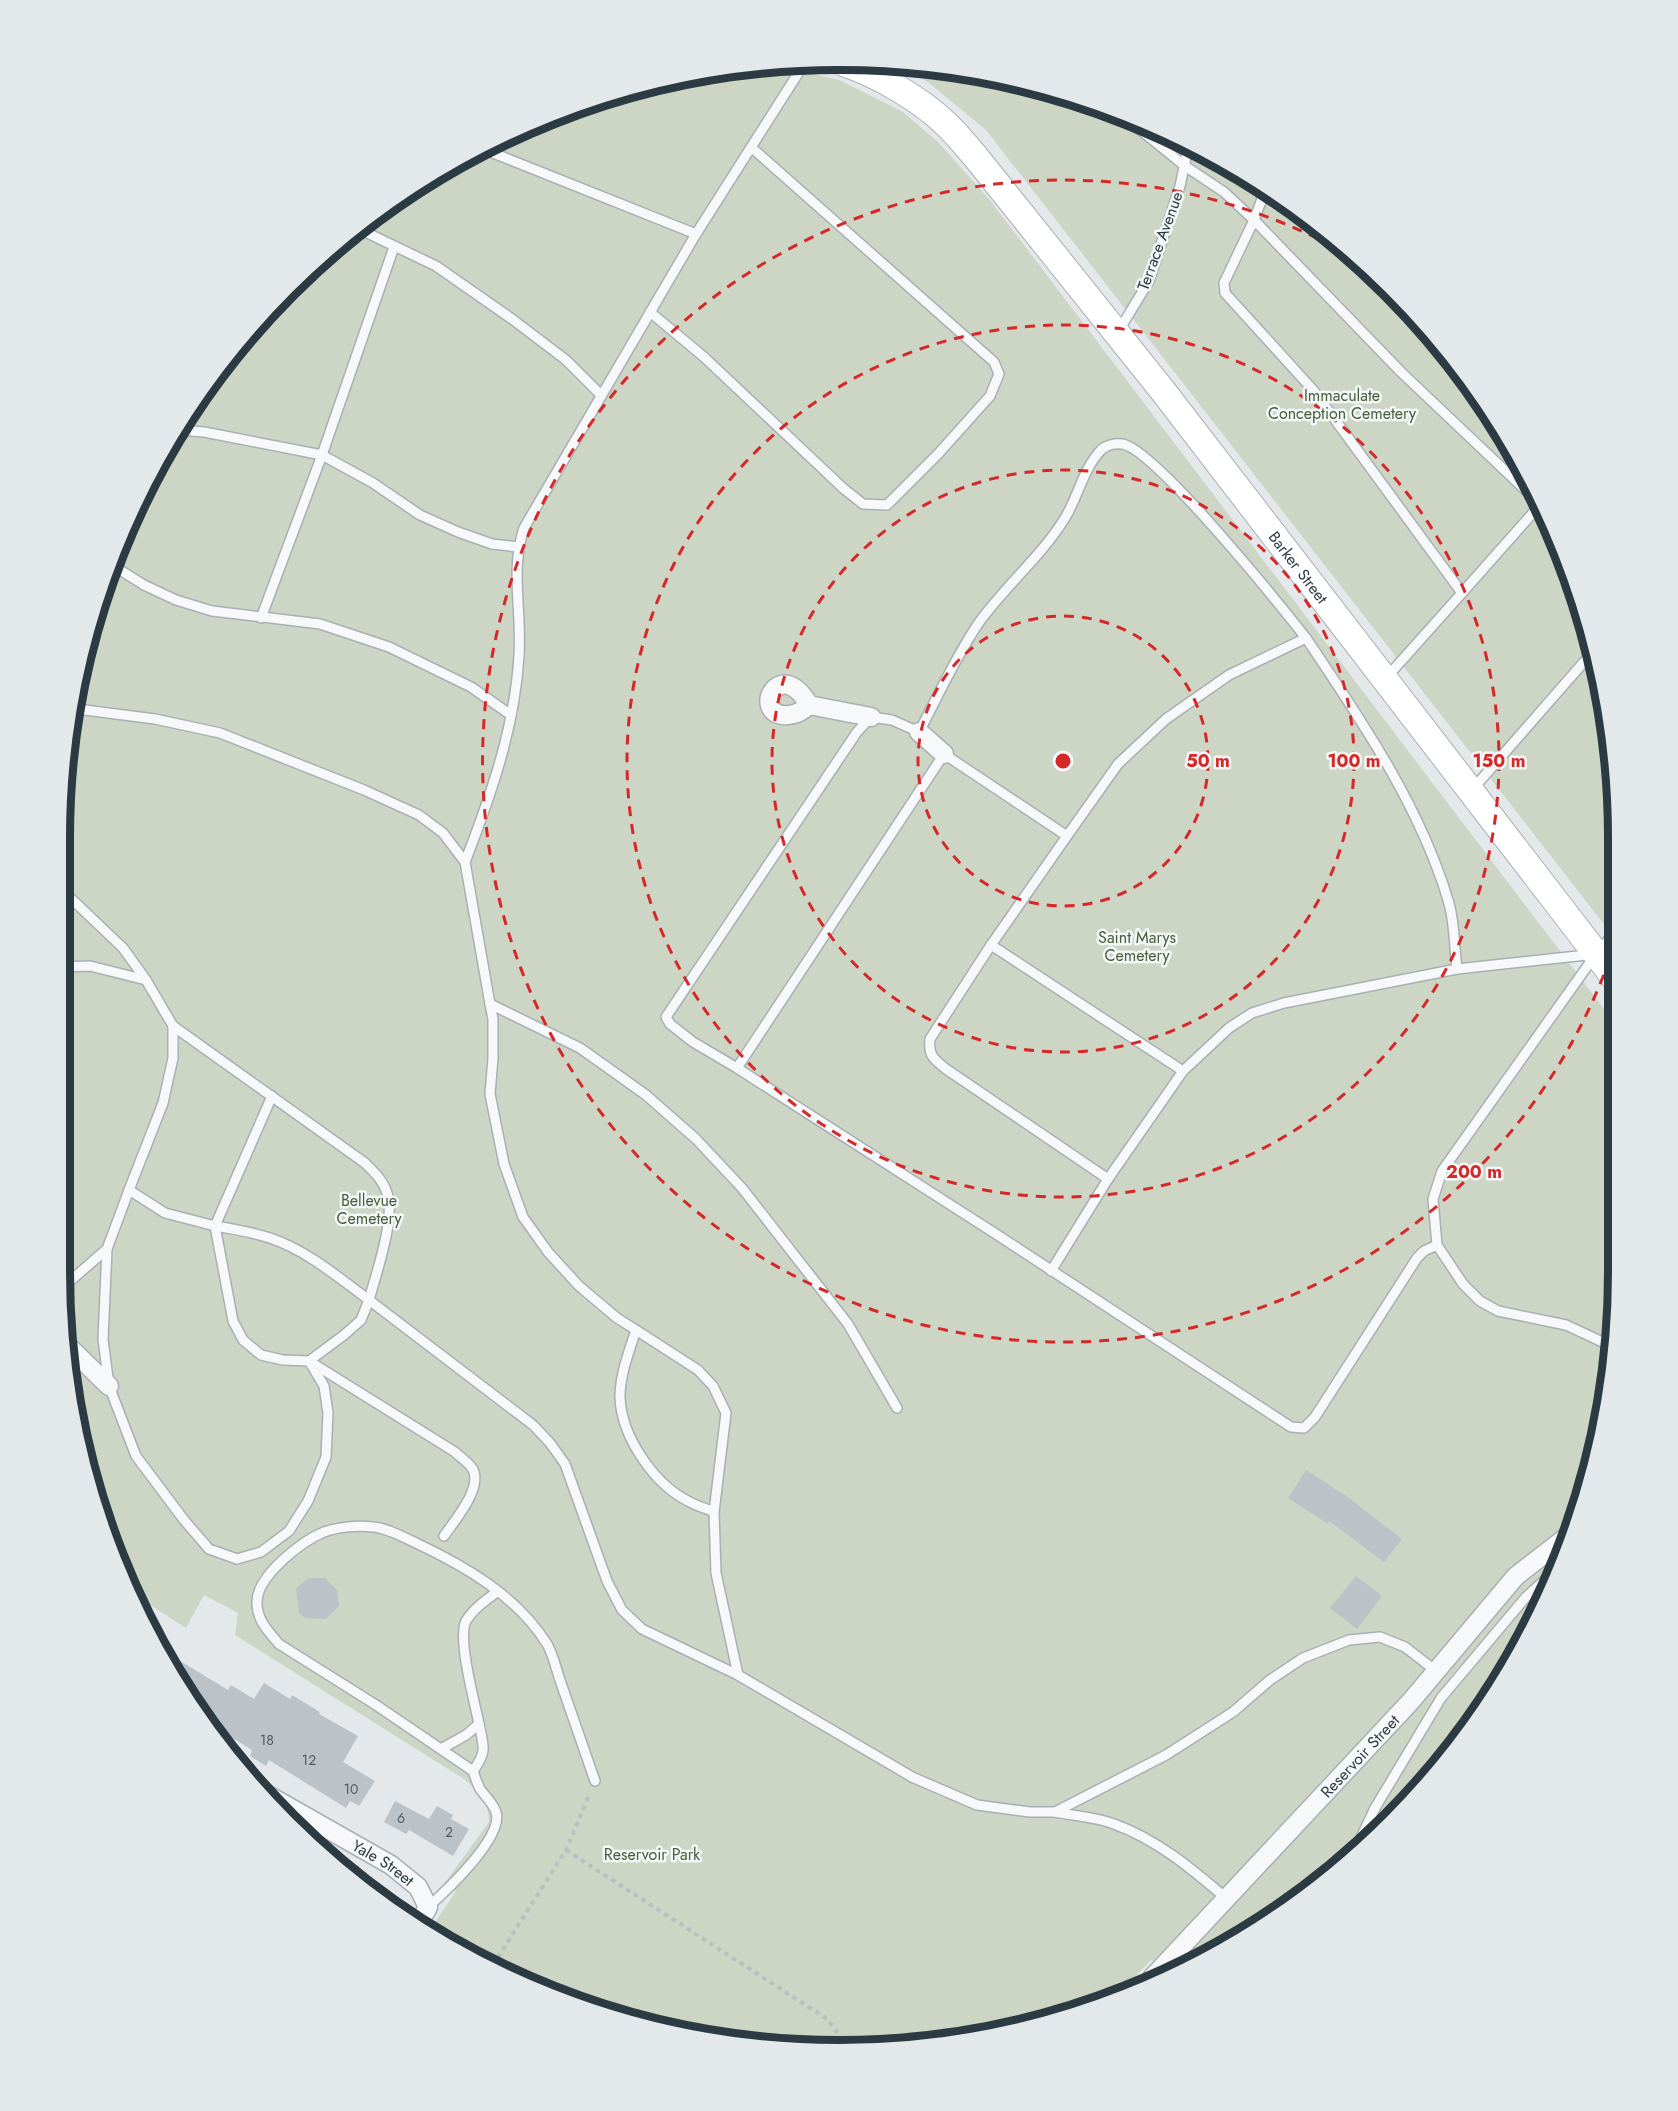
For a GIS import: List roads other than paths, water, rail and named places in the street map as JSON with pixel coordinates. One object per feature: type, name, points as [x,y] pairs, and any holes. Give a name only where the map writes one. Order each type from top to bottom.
[{"type":"main road","name":"Barker Street","points":[[862,71],[910,97],[946,123],[975,156],[1117,334],[1608,969]]},
{"type":"street","points":[[809,705],[872,717]]},
{"type":"street","points":[[919,732],[944,754]]},
{"type":"street","points":[[75,1353],[109,1386]]},
{"type":"street","name":"Reservoir Street","points":[[1160,1970],[1411,1701],[1516,1576],[1557,1544]]},
{"type":"street","name":"Yale Street","points":[[296,1815],[391,1865],[418,1887],[428,1907]]},
{"type":"street","points":[[422,1917],[428,1907]]},
{"type":"lane","points":[[465,862],[488,802],[504,750],[511,715],[519,657],[518,547],[524,528],[696,234],[799,72]]},
{"type":"lane","points":[[1148,136],[1185,166],[1224,192],[1254,220],[1401,372],[1521,486]]},
{"type":"lane","points":[[650,312],[704,357],[844,489],[863,504],[887,505],[938,454],[990,396],[999,374],[994,362],[752,148]]},
{"type":"lane","points":[[493,153],[696,234]]},
{"type":"lane","name":"Terrace Avenue","points":[[1117,334],[1149,281],[1180,186],[1187,154]]},
{"type":"lane","points":[[1262,198],[1224,283],[1225,293],[1314,391],[1462,593]]},
{"type":"lane","points":[[366,233],[436,266],[566,360],[601,395]]},
{"type":"lane","points":[[261,618],[322,455],[394,247]]},
{"type":"lane","points":[[188,431],[322,455],[373,483],[420,515],[492,544],[518,547]]},
{"type":"lane","points":[[1437,1245],[1417,1257],[1315,1417],[1304,1428],[1291,1427],[996,1234],[693,1042],[670,1024],[666,1017],[857,732],[872,717],[892,720],[919,732],[979,623],[1066,517],[1086,473],[1101,450],[1109,445],[1122,444],[1133,447],[1165,476],[1267,588],[1306,638],[1363,723],[1416,818],[1449,902],[1457,969]]},
{"type":"lane","points":[[1384,680],[1534,512]]},
{"type":"lane","points":[[120,570],[144,585],[176,600],[212,611],[320,624],[389,646],[471,687],[511,715]]},
{"type":"lane","points":[[1108,1179],[946,1069],[934,1059],[929,1050],[930,1039],[991,945],[1118,764],[1166,719],[1228,675],[1306,638]]},
{"type":"lane","points":[[1470,792],[1586,660]]},
{"type":"lane","points":[[82,709],[155,719],[220,733],[269,752],[419,815],[443,833],[465,862],[493,1019],[494,1058],[490,1094],[504,1164],[523,1217],[548,1252],[579,1286],[617,1318],[698,1370],[713,1386],[726,1413],[714,1512],[716,1573],[738,1675]]},
{"type":"lane","points":[[737,1068],[944,754],[1067,836]]},
{"type":"lane","points":[[70,898],[123,948],[146,980],[173,1026],[365,1163],[380,1178],[388,1194],[388,1220],[369,1300],[361,1320],[309,1361]]},
{"type":"lane","points":[[1604,1343],[1566,1325],[1498,1311],[1480,1301],[1463,1284],[1437,1245],[1433,1199],[1442,1171],[1608,940]]},
{"type":"lane","points":[[991,945],[1183,1071]]},
{"type":"lane","points":[[1051,1271],[1108,1179],[1183,1071],[1229,1028],[1252,1013],[1284,1003],[1457,969],[1596,954]]},
{"type":"lane","points":[[70,967],[90,966],[146,980]]},
{"type":"lane","points":[[490,1004],[580,1048],[646,1095],[696,1139],[742,1188],[848,1324],[897,1408]]},
{"type":"lane","points":[[173,1026],[173,1058],[164,1103],[107,1249],[103,1339],[109,1386],[136,1456],[209,1549],[237,1559],[261,1552],[289,1531],[308,1501],[326,1456],[328,1413],[324,1386],[309,1361]]},
{"type":"lane","points":[[272,1096],[215,1226],[233,1321],[243,1340],[261,1355],[283,1360],[309,1361],[455,1452],[472,1468],[476,1478],[471,1497],[444,1536]]},
{"type":"lane","points":[[129,1190],[165,1213],[269,1237],[299,1251],[336,1275],[533,1425],[565,1464],[607,1581],[622,1610],[642,1629],[738,1675],[912,1777],[977,1805],[1030,1812],[1055,1812],[1113,1823],[1155,1843],[1185,1863],[1227,1899]]},
{"type":"lane","points":[[70,1281],[107,1249]]},
{"type":"lane","points":[[636,1330],[623,1369],[620,1398],[624,1423],[641,1460],[659,1478],[686,1501],[714,1512]]},
{"type":"lane","points":[[428,1907],[455,1883],[482,1849],[498,1823],[496,1810],[478,1786],[473,1771],[279,1644],[259,1617],[257,1600],[261,1585],[270,1573],[301,1545],[325,1532],[352,1527],[375,1527],[405,1538],[451,1560],[487,1582],[525,1615],[548,1645],[595,1781]]},
{"type":"lane","points":[[1363,1833],[1375,1808],[1441,1698],[1526,1598],[1540,1585]]},
{"type":"lane","points":[[473,1771],[483,1758],[483,1742],[462,1641],[465,1622],[482,1603],[497,1592]]},
{"type":"lane","points":[[1055,1812],[1166,1755],[1233,1712],[1270,1680],[1303,1658],[1349,1640],[1380,1637],[1406,1647],[1436,1671]]},
{"type":"lane","points":[[441,1749],[466,1735],[479,1724]]},
{"type":"park label","name":"Immaculate Conception Cemetery","points":[[1342,404]]},
{"type":"park label","name":"Saint Marys Cemetery","points":[[1137,946]]},
{"type":"park label","name":"Bellevue Cemetery","points":[[369,1209]]},
{"type":"park label","name":"Reservoir Park","points":[[652,1854]]}]
